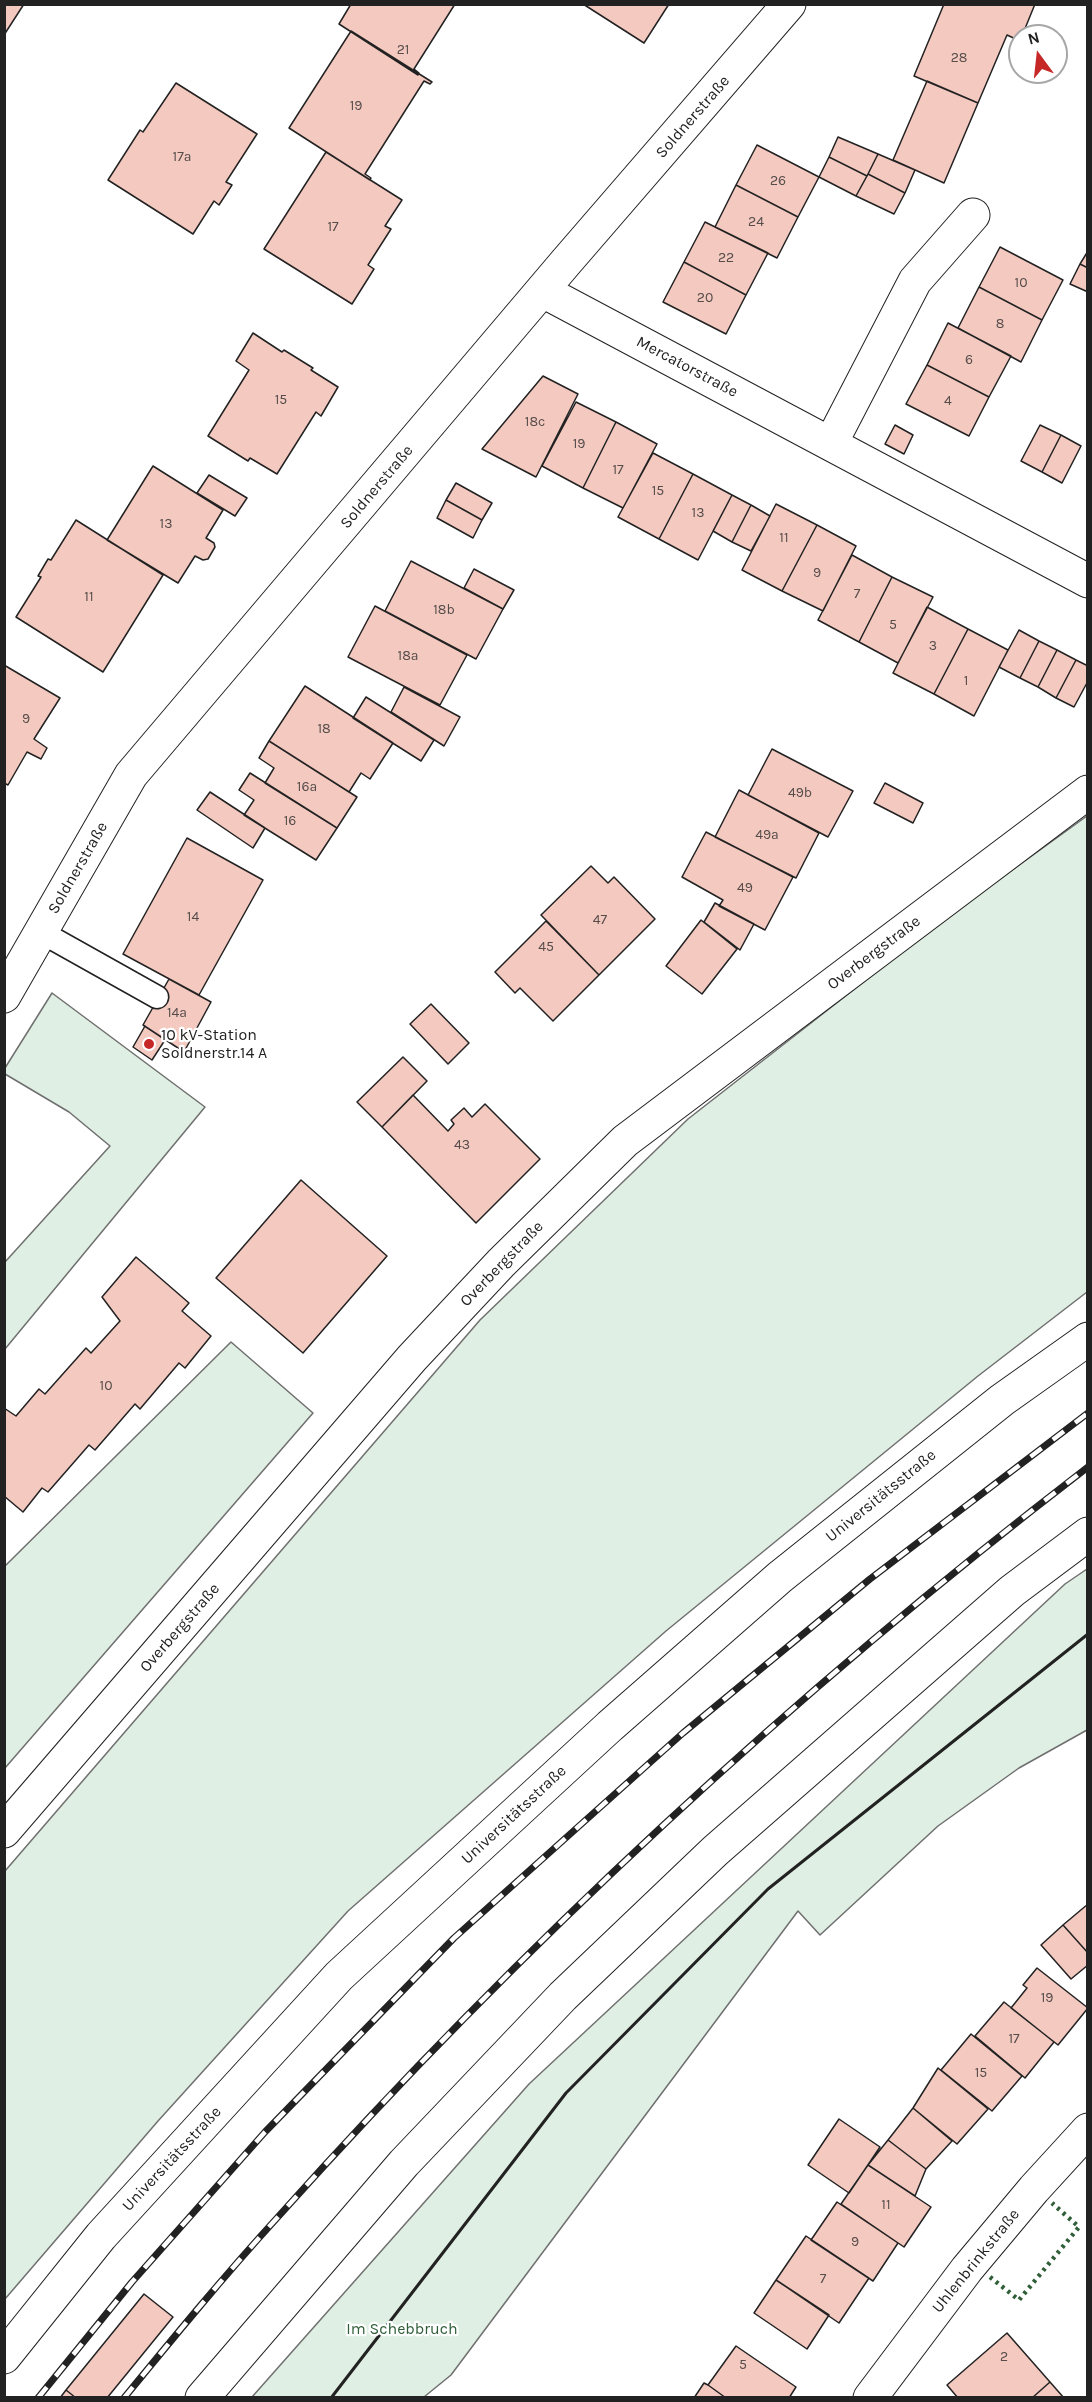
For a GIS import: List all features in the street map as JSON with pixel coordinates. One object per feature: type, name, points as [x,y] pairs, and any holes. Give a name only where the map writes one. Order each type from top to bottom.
[{"type":"main road","name":"Soldnerstraße","points":[[4,996],[131,776],[789,4]]},
{"type":"main road","points":[[831,443],[915,281],[973,215]]},
{"type":"main road","name":"Mercatorstraße","points":[[543,291],[1088,581]]},
{"type":"main road","name":"Overbergstraße","points":[[4,1831],[412,1358],[501,1263],[625,1141],[1088,792]]},
{"type":"main road","name":"Universitätsstraße","points":[[4,2357],[101,2236],[339,1976],[610,1726],[780,1577],[1002,1400],[1088,1339]]},
{"type":"main road","points":[[202,2397],[404,2163],[564,1996],[733,1835],[1012,1591],[1088,1534]]},
{"type":"main road","name":"Uhlenbrinkstraße","points":[[870,2397],[968,2269],[1034,2189],[1088,2130]]},
{"type":"lane","points":[[41,932],[157,998]]},
{"type":"green space","points":[[1087,816],[1087,1292],[978,1376],[666,1631],[348,1911],[158,2121],[5,2299],[5,1871],[480,1320],[688,1119],[943,920]]},
{"type":"green space","points":[[52,993],[205,1107],[5,1349],[5,1262],[110,1146],[69,1112],[5,1074],[5,1068]]},
{"type":"green space","points":[[231,1342],[313,1413],[5,1768],[5,1566]]},
{"type":"green space","name":"Im Schebbruch","points":[[1087,1569],[1087,1730],[1019,1768],[938,1826],[820,1935],[798,1911],[451,2375],[424,2397],[252,2397],[529,2084],[1065,1584]]},
{"type":"building","points":[[4,4],[24,4],[4,35]]},
{"type":"building","points":[[351,4],[455,4],[414,69],[419,73],[418,75],[339,24]]},
{"type":"building","points":[[583,4],[669,4],[644,43]]},
{"type":"building","points":[[944,4],[1035,4],[1027,24],[1008,24],[1008,35],[978,103],[914,76]]},
{"type":"building","points":[[351,31],[432,82],[430,84],[424,81],[365,174],[371,178],[370,180],[289,128]]},
{"type":"building","points":[[927,81],[978,103],[944,183],[893,160]]},
{"type":"building","points":[[176,83],[257,134],[226,182],[232,185],[219,205],[214,201],[193,234],[108,180],[140,130],[143,132]]},
{"type":"building","points":[[838,137],[878,154],[867,176],[829,157]]},
{"type":"building","points":[[757,145],[819,177],[798,217],[736,185]]},
{"type":"building","points":[[326,152],[402,200],[385,226],[391,229],[368,265],[374,269],[352,304],[264,249]]},
{"type":"building","points":[[878,154],[915,170],[905,193],[868,174]]},
{"type":"building","points":[[829,157],[867,176],[856,196],[819,177]]},
{"type":"building","points":[[868,174],[905,193],[894,214],[856,196]]},
{"type":"building","points":[[736,185],[798,217],[777,258],[715,227]]},
{"type":"building","points":[[705,222],[768,253],[746,295],[684,262]]},
{"type":"building","points":[[1000,247],[1063,280],[1042,320],[979,287]]},
{"type":"building","points":[[1088,251],[1088,268],[1080,264]]},
{"type":"building","points":[[684,262],[746,295],[726,334],[663,302]]},
{"type":"building","points":[[1080,264],[1088,268],[1088,292],[1070,284]]},
{"type":"building","points":[[979,287],[1042,320],[1021,362],[958,328]]},
{"type":"building","points":[[948,323],[1011,356],[989,397],[927,365]]},
{"type":"building","points":[[253,333],[313,368],[311,370],[338,387],[321,416],[316,412],[277,474],[250,458],[248,461],[208,436],[249,370],[236,361]]},
{"type":"building","points":[[927,365],[989,397],[969,436],[906,404]]},
{"type":"building","points":[[543,376],[578,394],[536,477],[482,449]]},
{"type":"building","points":[[576,402],[616,422],[583,488],[542,466]]},
{"type":"building","points":[[616,422],[657,444],[623,508],[583,488]]},
{"type":"building","points":[[895,425],[913,435],[904,454],[885,444]]},
{"type":"building","points":[[1040,425],[1061,435],[1042,472],[1021,461]]},
{"type":"building","points":[[1061,435],[1081,446],[1062,483],[1042,472]]},
{"type":"building","points":[[653,453],[693,474],[659,539],[618,517]]},
{"type":"building","points":[[153,466],[223,510],[206,538],[214,543],[215,547],[208,559],[203,560],[195,556],[178,583],[107,540]]},
{"type":"building","points":[[693,474],[732,495],[698,560],[659,539]]},
{"type":"building","points":[[209,475],[247,498],[235,516],[197,493]]},
{"type":"building","points":[[456,483],[492,503],[482,520],[446,500]]},
{"type":"building","points":[[732,495],[751,505],[732,542],[713,531]]},
{"type":"building","points":[[446,500],[482,520],[473,538],[437,518]]},
{"type":"building","points":[[776,504],[817,525],[782,591],[742,570]]},
{"type":"building","points":[[751,505],[770,516],[751,551],[732,542]]},
{"type":"building","points":[[76,520],[163,575],[103,672],[16,617],[41,577],[38,576],[48,559],[51,560]]},
{"type":"building","points":[[817,525],[856,546],[823,611],[782,591]]},
{"type":"building","points":[[852,555],[892,577],[859,642],[818,620]]},
{"type":"building","points":[[411,561],[503,609],[476,659],[385,611]]},
{"type":"building","points":[[474,569],[514,590],[503,609],[464,588]]},
{"type":"building","points":[[892,577],[933,597],[898,663],[859,642]]},
{"type":"building","points":[[375,606],[467,655],[440,705],[348,657]]},
{"type":"building","points":[[927,607],[968,629],[934,694],[893,673]]},
{"type":"building","points":[[968,629],[1008,650],[974,716],[934,694]]},
{"type":"building","points":[[1019,630],[1039,641],[1020,678],[999,667]]},
{"type":"building","points":[[1039,641],[1057,650],[1038,687],[1020,678]]},
{"type":"building","points":[[1057,650],[1076,660],[1056,698],[1038,687]]},
{"type":"building","points":[[1076,660],[1088,666],[1088,681],[1074,707],[1056,698]]},
{"type":"building","points":[[4,665],[60,698],[34,739],[47,748],[41,759],[27,752],[8,785],[4,783]]},
{"type":"building","points":[[305,686],[393,743],[370,779],[361,773],[349,792],[269,741]]},
{"type":"building","points":[[404,687],[460,717],[444,746],[391,712]]},
{"type":"building","points":[[366,697],[434,740],[421,761],[353,718]]},
{"type":"building","points":[[269,741],[357,797],[337,828],[265,783],[274,768],[259,758]]},
{"type":"building","points":[[772,749],[853,791],[828,837],[748,795]]},
{"type":"building","points":[[250,773],[337,828],[316,860],[244,815],[254,800],[239,790]]},
{"type":"building","points":[[885,783],[923,803],[913,823],[874,803]]},
{"type":"building","points":[[739,790],[819,833],[796,878],[715,837]]},
{"type":"building","points":[[210,792],[265,828],[253,848],[197,810]]},
{"type":"building","points":[[706,832],[793,877],[765,930],[719,906],[723,900],[682,877]]},
{"type":"building","points":[[187,838],[263,880],[199,995],[123,954]]},
{"type":"building","points":[[591,866],[608,883],[614,877],[655,919],[599,975],[541,915]]},
{"type":"building","points":[[715,903],[754,924],[740,950],[704,922]]},
{"type":"building","points":[[701,920],[737,949],[702,994],[666,966]]},
{"type":"building","points":[[546,921],[599,975],[553,1021],[520,988],[515,993],[495,972]]},
{"type":"building","points":[[169,979],[211,1002],[184,1052],[143,1025]]},
{"type":"building","points":[[431,1004],[469,1043],[448,1064],[410,1024]]},
{"type":"building","name":"10 kV-Station Soldnerstr.14 A","points":[[145,1026],[165,1040],[152,1060],[133,1047]]},
{"type":"building","points":[[403,1057],[427,1081],[382,1127],[357,1102]]},
{"type":"building","points":[[413,1095],[448,1131],[454,1124],[451,1120],[464,1108],[472,1117],[485,1104],[540,1159],[476,1223],[382,1127]]},
{"type":"building","points":[[301,1180],[387,1256],[303,1353],[216,1278]]},
{"type":"building","points":[[136,1257],[189,1303],[182,1311],[211,1336],[185,1368],[179,1363],[140,1409],[135,1404],[95,1450],[89,1445],[48,1492],[42,1488],[23,1512],[4,1496],[4,1408],[16,1416],[39,1389],[45,1394],[86,1348],[91,1353],[120,1321],[102,1297]]},
{"type":"building","points":[[1088,1904],[1088,1953],[1063,1925]]},
{"type":"building","points":[[1063,1925],[1088,1953],[1088,1965],[1071,1979],[1041,1945]]},
{"type":"building","points":[[1037,1968],[1088,2008],[1058,2045],[1011,2008],[1027,1988],[1023,1985]]},
{"type":"building","points":[[1004,2002],[1054,2042],[1025,2078],[975,2036]]},
{"type":"building","points":[[971,2034],[1022,2076],[992,2111],[941,2070]]},
{"type":"building","points":[[938,2068],[988,2109],[957,2144],[913,2108]]},
{"type":"building","points":[[913,2108],[952,2141],[926,2169],[888,2140]]},
{"type":"building","points":[[839,2119],[880,2147],[849,2193],[808,2165]]},
{"type":"building","points":[[888,2140],[926,2169],[915,2196],[868,2165]]},
{"type":"building","points":[[868,2165],[931,2207],[904,2247],[841,2204]]},
{"type":"building","points":[[837,2202],[898,2243],[873,2281],[811,2240]]},
{"type":"building","points":[[806,2236],[869,2278],[839,2323],[776,2280]]},
{"type":"building","points":[[776,2280],[829,2315],[807,2349],[754,2313]]},
{"type":"building","points":[[144,2294],[173,2317],[107,2398],[76,2398],[66,2390]]},
{"type":"building","points":[[1007,2333],[1050,2382],[1032,2398],[958,2398],[947,2385]]},
{"type":"building","points":[[736,2346],[796,2387],[789,2398],[726,2398],[708,2385]]},
{"type":"building","points":[[1050,2382],[1064,2398],[1032,2398]]},
{"type":"building","points":[[704,2383],[708,2385],[726,2398],[694,2398]]},
{"type":"building","points":[[66,2390],[76,2398],[60,2398]]},
{"type":"railway","points":[[38,2398],[132,2282],[265,2132],[454,1938],[683,1733],[870,1579],[1088,1413]]},
{"type":"railway","points":[[124,2398],[238,2262],[370,2116],[564,1919],[767,1731],[872,1641],[1088,1467]]},
{"type":"hedge","points":[[990,2277],[1019,2300],[1079,2227],[1052,2203]]},
{"type":"wall","points":[[331,2398],[566,2093],[768,1889],[1088,1634]]},
{"type":"place","name":"10 kV-Station Soldnerstr.14 A","points":[[149,1044]]}]
